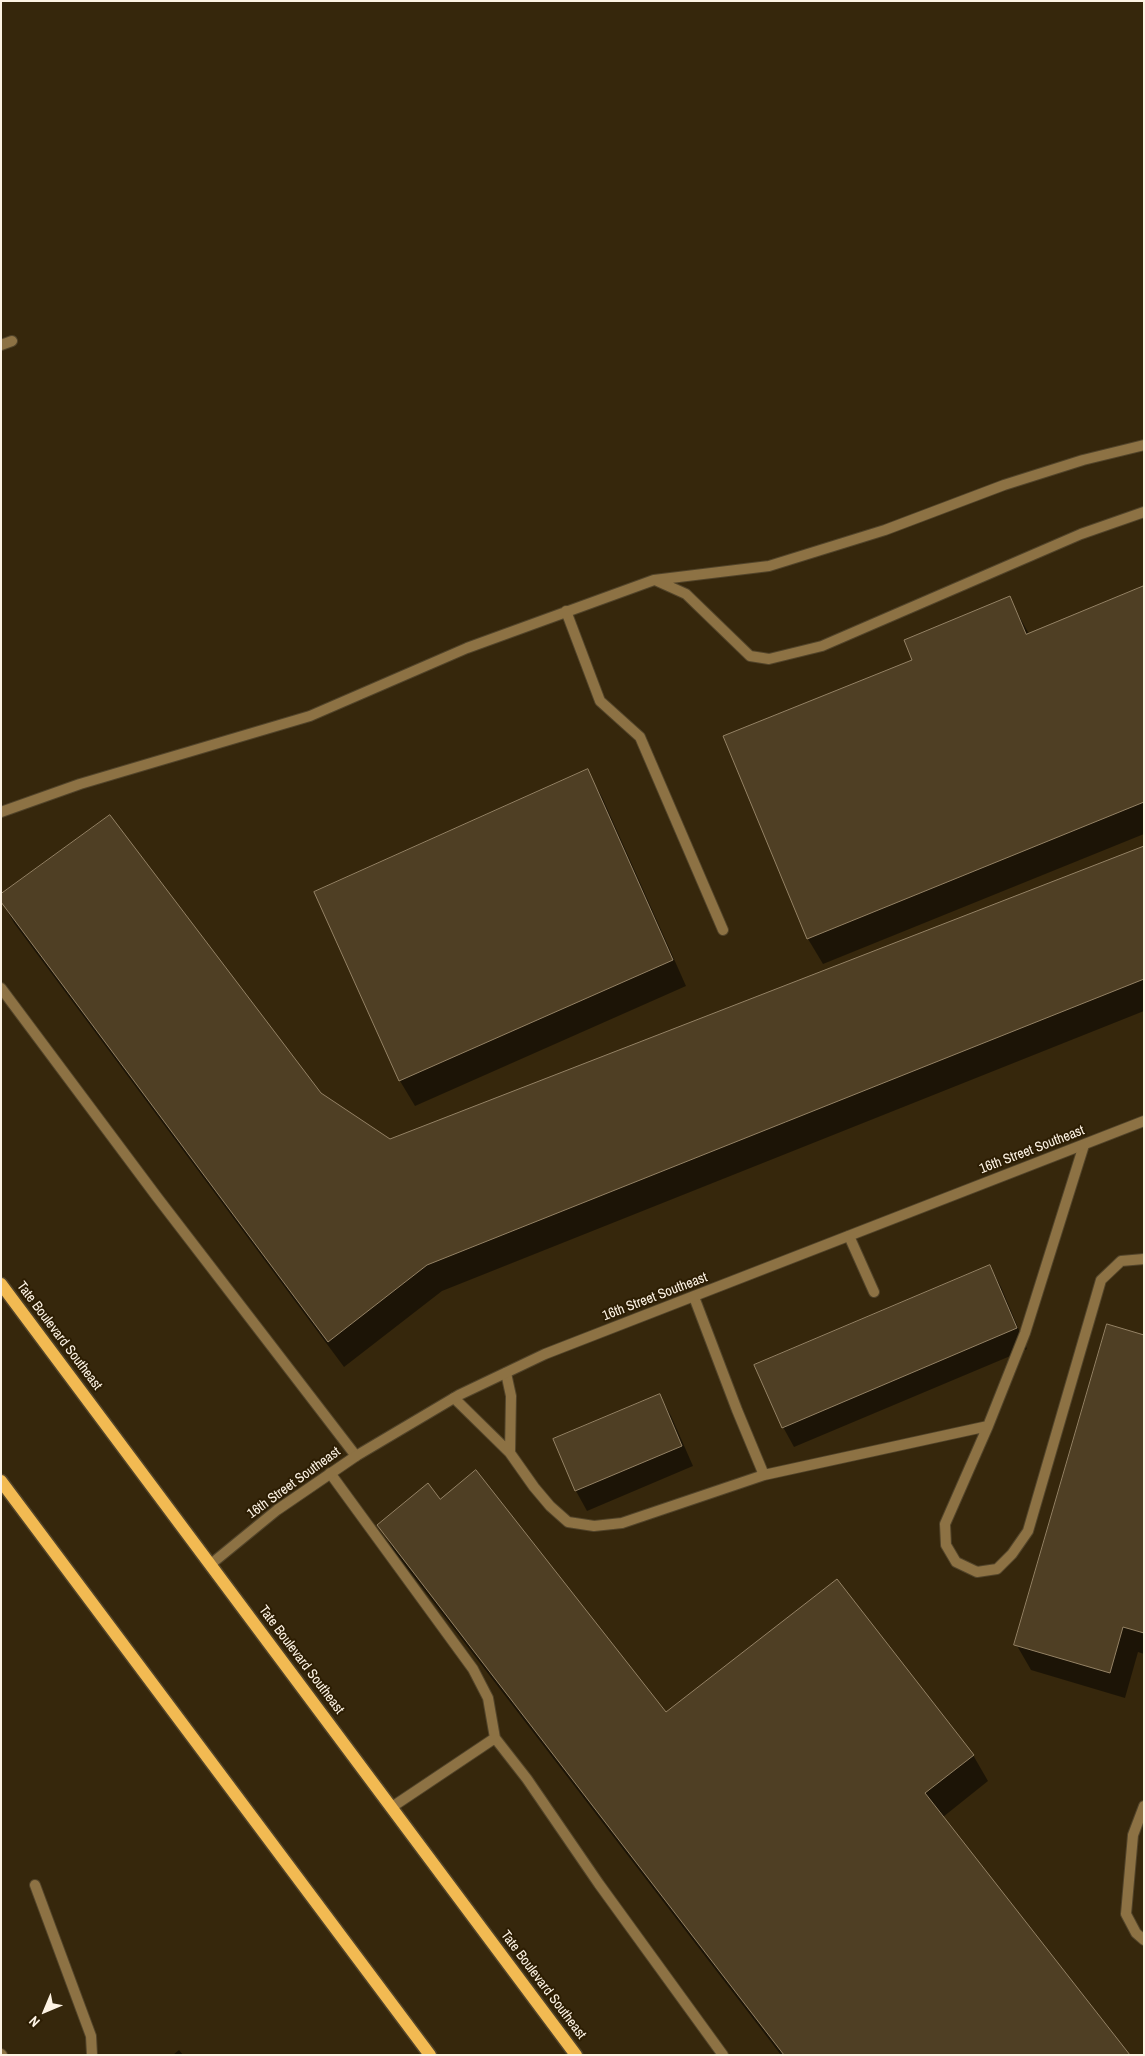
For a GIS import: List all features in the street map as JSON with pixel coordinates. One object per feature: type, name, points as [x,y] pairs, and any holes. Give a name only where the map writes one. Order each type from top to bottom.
[{"type":"main road","name":"Tate Boulevard Southeast","points":[[1,1284],[576,2055]]},
{"type":"main road","points":[[1,1482],[430,2055]]},
{"type":"street","points":[[1,345],[12,341]]},
{"type":"street","points":[[1,812],[80,784],[310,716],[467,648],[654,580],[769,566],[886,530],[1004,485],[1083,460],[1144,445]]},
{"type":"street","points":[[654,580],[686,594],[750,656],[769,659],[822,646],[1081,534],[1144,512]]},
{"type":"street","points":[[566,611],[600,701],[640,737],[723,930]]},
{"type":"street","points":[[1,988],[157,1197],[356,1456]]},
{"type":"street","name":"16th Street Southeast","points":[[211,1564],[277,1510],[356,1456],[454,1398],[545,1354],[1144,1121]]},
{"type":"street","points":[[1084,1144],[1026,1333],[945,1524],[946,1545],[956,1562],[977,1572],[997,1569],[1012,1554],[1028,1531],[1101,1280],[1121,1261],[1144,1259]]},
{"type":"street","points":[[849,1236],[874,1292]]},
{"type":"street","points":[[694,1297],[764,1475]]},
{"type":"street","points":[[506,1373],[511,1396],[510,1453]]},
{"type":"street","points":[[454,1398],[510,1453],[550,1506],[568,1522],[594,1526],[622,1523],[764,1475],[988,1426]]},
{"type":"street","points":[[330,1473],[473,1669],[488,1698],[495,1738],[723,2055]]},
{"type":"street","points":[[392,1807],[495,1738]]},
{"type":"street","points":[[1144,1806],[1133,1835],[1126,1914],[1136,1933],[1144,1940]]},
{"type":"street","points":[[35,1885],[91,2036],[92,2055]]},
{"type":"building","points":[[1144,586],[1144,802],[807,939],[723,736],[912,660],[904,640],[1010,596],[1026,634]]},
{"type":"building","points":[[588,769],[673,960],[399,1081],[314,892]]},
{"type":"building","points":[[110,815],[321,1093],[390,1139],[1144,846],[1144,979],[427,1265],[328,1342],[1,902],[1,894]]},
{"type":"building","points":[[990,1265],[1017,1328],[782,1428],[754,1365]]},
{"type":"building","points":[[1107,1324],[1144,1335],[1144,1633],[1123,1627],[1110,1673],[1014,1645]]},
{"type":"building","points":[[660,1394],[682,1446],[575,1491],[553,1439]]},
{"type":"building","points":[[476,1470],[666,1712],[837,1579],[974,1755],[925,1793],[1130,2055],[784,2055],[377,1525],[428,1483],[440,1499]]}]
